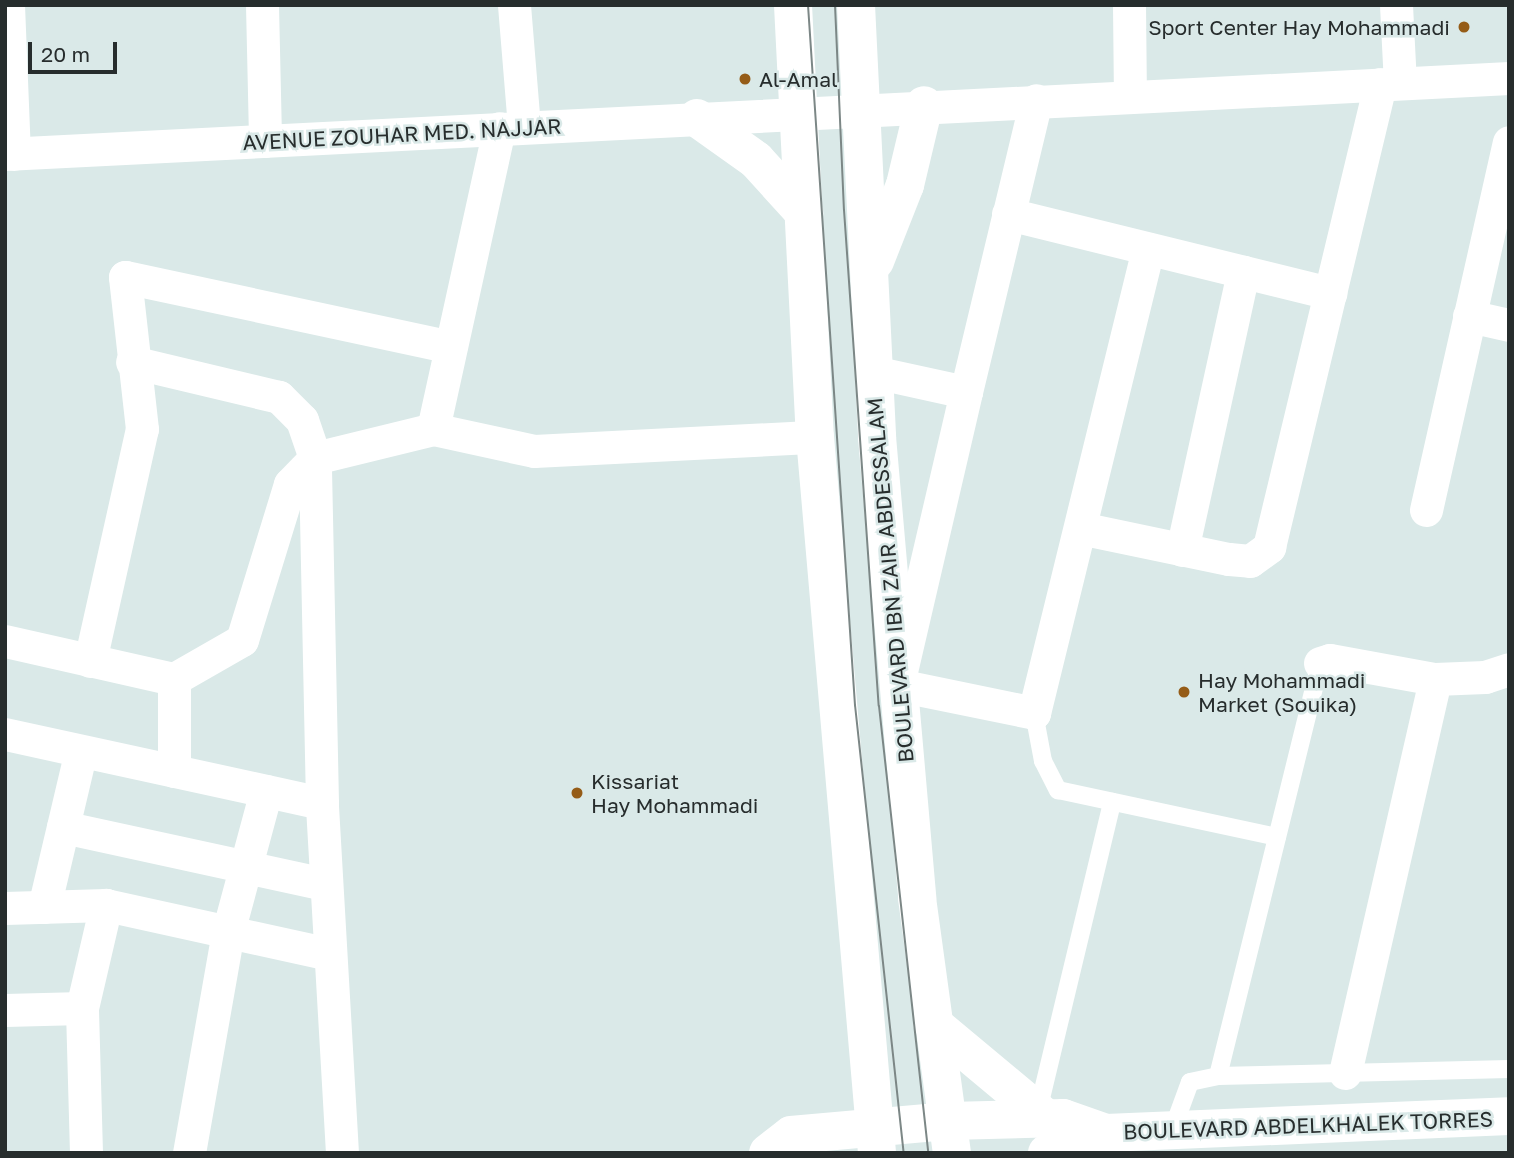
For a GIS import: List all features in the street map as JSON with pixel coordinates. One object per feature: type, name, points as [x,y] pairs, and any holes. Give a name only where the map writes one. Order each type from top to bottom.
[{"type":"street","points":[[8,5],[9,154]]},
{"type":"street","points":[[262,5],[265,141]]},
{"type":"street","points":[[433,429],[451,347],[511,128],[514,5]]},
{"type":"street","points":[[793,5],[816,437],[876,1140]]},
{"type":"street","name":"BOULEVARD IBN ZAIR ABDESSALAM","points":[[856,5],[874,372],[898,685],[932,1023],[950,1137]]},
{"type":"street","points":[[1129,5],[1130,96]]},
{"type":"street","points":[[1080,528],[1182,550],[1250,561],[1269,547],[1330,293],[1390,84],[1396,5]]},
{"type":"street","name":"AVENUE ZOUHAR MED. NAJJAR","points":[[9,154],[862,108],[1509,78]]},
{"type":"street","points":[[1036,100],[898,685],[1034,713],[1148,249]]},
{"type":"street","points":[[870,272],[905,185],[924,105]]},
{"type":"street","points":[[696,118],[756,160],[804,213]]},
{"type":"street","points":[[1426,510],[1469,316],[1503,188],[1509,142]]},
{"type":"street","points":[[1008,214],[1330,293]]},
{"type":"street","points":[[1182,550],[1243,272]]},
{"type":"street","points":[[90,661],[142,429],[132,362],[125,277],[451,347]]},
{"type":"street","points":[[1469,316],[1509,325]]},
{"type":"street","points":[[132,362],[279,397],[302,420],[315,458],[325,884],[342,1153]]},
{"type":"street","points":[[874,372],[966,392]]},
{"type":"street","points":[[5,641],[174,679],[242,640],[289,484],[315,458],[433,429],[534,451],[816,437]]},
{"type":"street","points":[[1320,663],[1330,660],[1435,679],[1485,677],[1508,670]]},
{"type":"street","points":[[174,679],[174,771]]},
{"type":"street","points":[[1345,1073],[1435,679]]},
{"type":"street","points":[[5,734],[322,803]]},
{"type":"street","points":[[44,907],[81,751]]},
{"type":"street","points":[[189,1153],[228,932],[265,791]]},
{"type":"street","points":[[63,827],[325,884]]},
{"type":"street","points":[[5,908],[106,905],[329,954]]},
{"type":"street","points":[[86,1153],[82,1008],[106,905]]},
{"type":"street","points":[[5,1010],[82,1008]]},
{"type":"street","points":[[932,1023],[1044,1127]]},
{"type":"street","name":"BOULEVARD ABDELKHALEK TORRES","points":[[768,1153],[791,1135],[876,1140],[950,1137],[1044,1127],[1063,1118],[1107,1133],[1509,1116]]},
{"type":"lane","points":[[1218,1076],[1320,663]]},
{"type":"lane","points":[[1034,713],[1053,788],[1277,837]]},
{"type":"lane","points":[[1044,1127],[1112,802]]},
{"type":"lane","points":[[1172,1131],[1190,1082],[1218,1076],[1509,1069]]},
{"type":"tram line","points":[[808,5],[855,705],[904,1153]]},
{"type":"tram line","points":[[835,5],[844,210],[879,706],[928,1153]]},
{"type":"place","name":"Sport Center Hay Mohammadi","points":[[1464,27]]},
{"type":"place","name":"Al-Amal","points":[[745,79]]},
{"type":"place","name":"Hay Mohammadi Market (Souika)","points":[[1184,692]]},
{"type":"place","name":"Kissariat Hay Mohammadi","points":[[577,793]]}]
